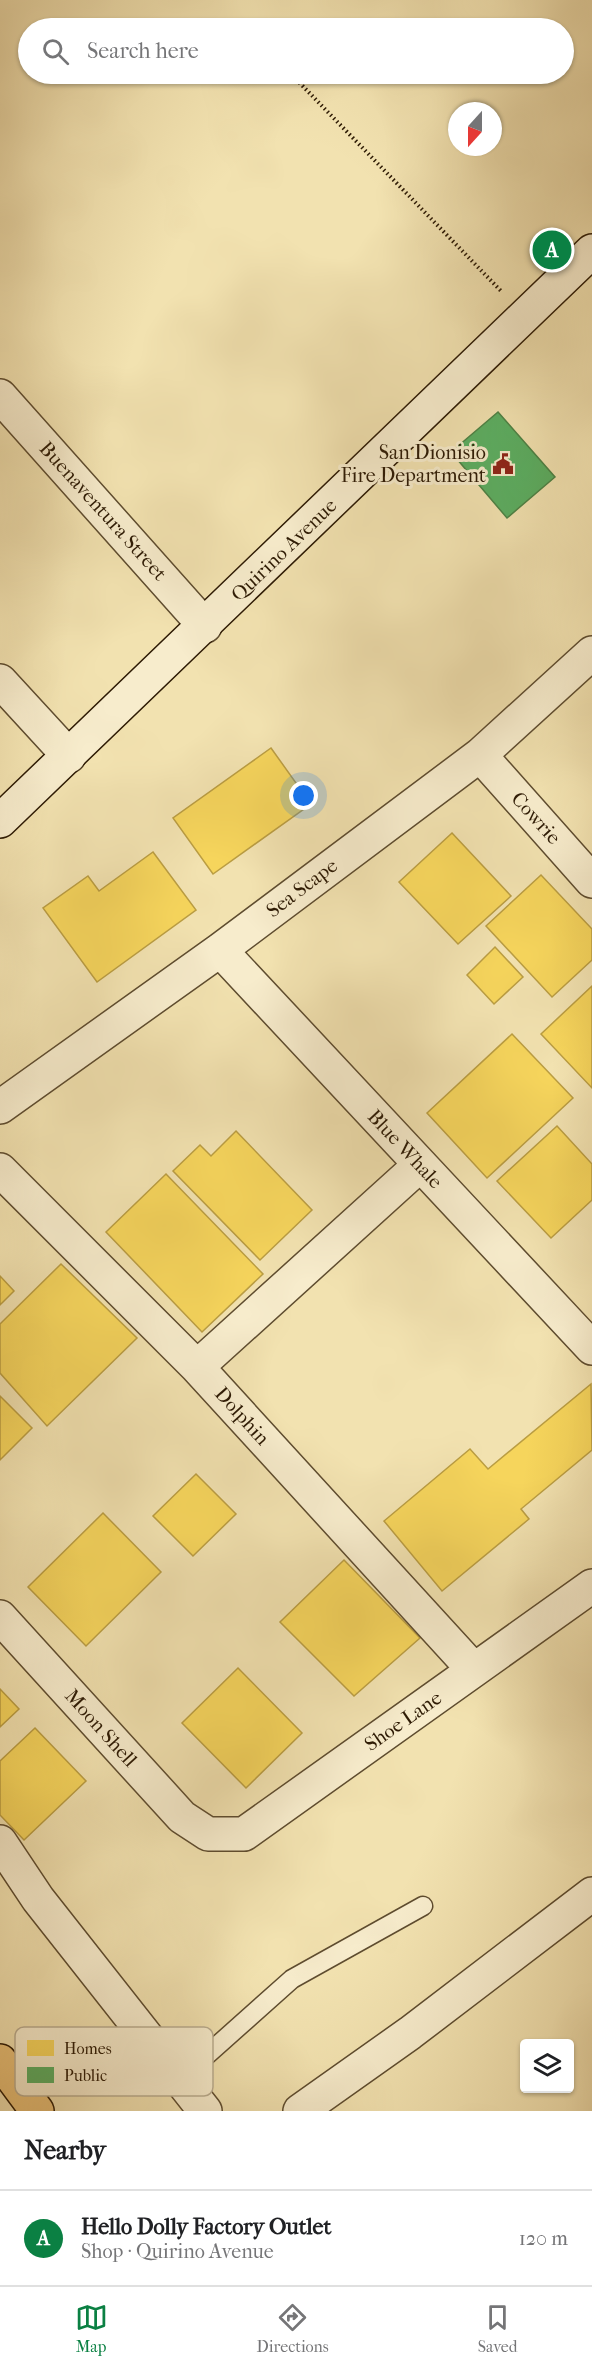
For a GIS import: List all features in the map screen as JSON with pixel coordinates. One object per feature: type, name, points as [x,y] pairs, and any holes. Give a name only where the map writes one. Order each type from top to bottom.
[{"type":"highway","points":[[0,2061],[15,2081]]},
{"type":"highway","points":[[26,2096],[37,2111]]},
{"type":"street","name":"Quirino Avenue","points":[[0,821],[206,626],[592,251]]},
{"type":"street","name":"Buenaventura Street","points":[[0,396],[206,626]]},
{"type":"street","name":"Sea Scape","points":[[0,1107],[219,950],[480,755],[592,653]]},
{"type":"street","points":[[0,681],[69,756]]},
{"type":"street","name":"Cowrie","points":[[480,755],[592,881]]},
{"type":"street","name":"Blue Whale","points":[[219,950],[592,1348]]},
{"type":"street","points":[[197,1367],[420,1165]]},
{"type":"street","name":"Dolphin","points":[[0,1170],[197,1367],[474,1670]]},
{"type":"street","name":"Shoe Lane","points":[[208,1834],[244,1834],[592,1586]]},
{"type":"street","name":"Moon Shell","points":[[0,1617],[182,1817],[208,1834]]},
{"type":"street","points":[[0,1842],[38,1899],[140,2027]]},
{"type":"street","points":[[300,2111],[410,2033],[592,1894]]},
{"type":"street","points":[[194,2096],[205,2111]]},
{"type":"lane","points":[[213,2049],[292,1979],[423,1906]]},
{"type":"path","points":[[302,84],[525,317]]},
{"type":"building: Homes","points":[[271,748],[311,804],[213,874],[173,818]]},
{"type":"building: Homes","points":[[452,833],[511,896],[458,944],[399,882]]},
{"type":"building: Homes","points":[[153,852],[196,910],[97,982],[43,908],[88,876],[99,891]]},
{"type":"building: Homes","points":[[541,875],[592,929],[592,960],[552,997],[486,926]]},
{"type":"building: Homes","points":[[495,947],[523,977],[494,1004],[467,975]]},
{"type":"building: Homes","points":[[592,986],[592,1088],[541,1034]]},
{"type":"building: Homes","points":[[512,1034],[573,1098],[487,1178],[427,1113]]},
{"type":"building: Homes","points":[[557,1126],[592,1164],[592,1200],[551,1238],[497,1181]]},
{"type":"building: Homes","points":[[236,1131],[312,1210],[260,1260],[173,1171],[200,1145],[211,1156]]},
{"type":"building: Homes","points":[[166,1174],[263,1274],[202,1332],[106,1232]]},
{"type":"building: Homes","points":[[61,1264],[137,1338],[47,1426],[0,1373],[0,1324]]},
{"type":"building: Homes","points":[[0,1276],[14,1291],[0,1305]]},
{"type":"building: Homes","points":[[591,1384],[592,1450],[521,1509],[529,1519],[442,1591],[384,1521],[470,1449],[488,1469]]},
{"type":"building: Homes","points":[[0,1396],[32,1428],[0,1460]]},
{"type":"building: Homes","points":[[196,1474],[236,1514],[193,1556],[153,1516]]},
{"type":"building: Homes","points":[[103,1513],[161,1572],[86,1646],[28,1587]]},
{"type":"building: Homes","points":[[344,1560],[420,1638],[354,1696],[280,1622]]},
{"type":"building: Homes","points":[[238,1668],[302,1733],[246,1788],[182,1723]]},
{"type":"building: Homes","points":[[0,1689],[19,1709],[0,1727]]},
{"type":"building: Homes","points":[[35,1728],[86,1781],[24,1840],[0,1815],[0,1761]]},
{"type":"building: Public","name":"San Dionisio Fire Department","points":[[498,412],[555,477],[507,518],[451,452]]},
{"type":"place","name":"Hello Dolly Factory Outlet","points":[[552,250]]},
{"type":"place","name":"San Dionisio Fire Department","points":[[503,464]]}]
